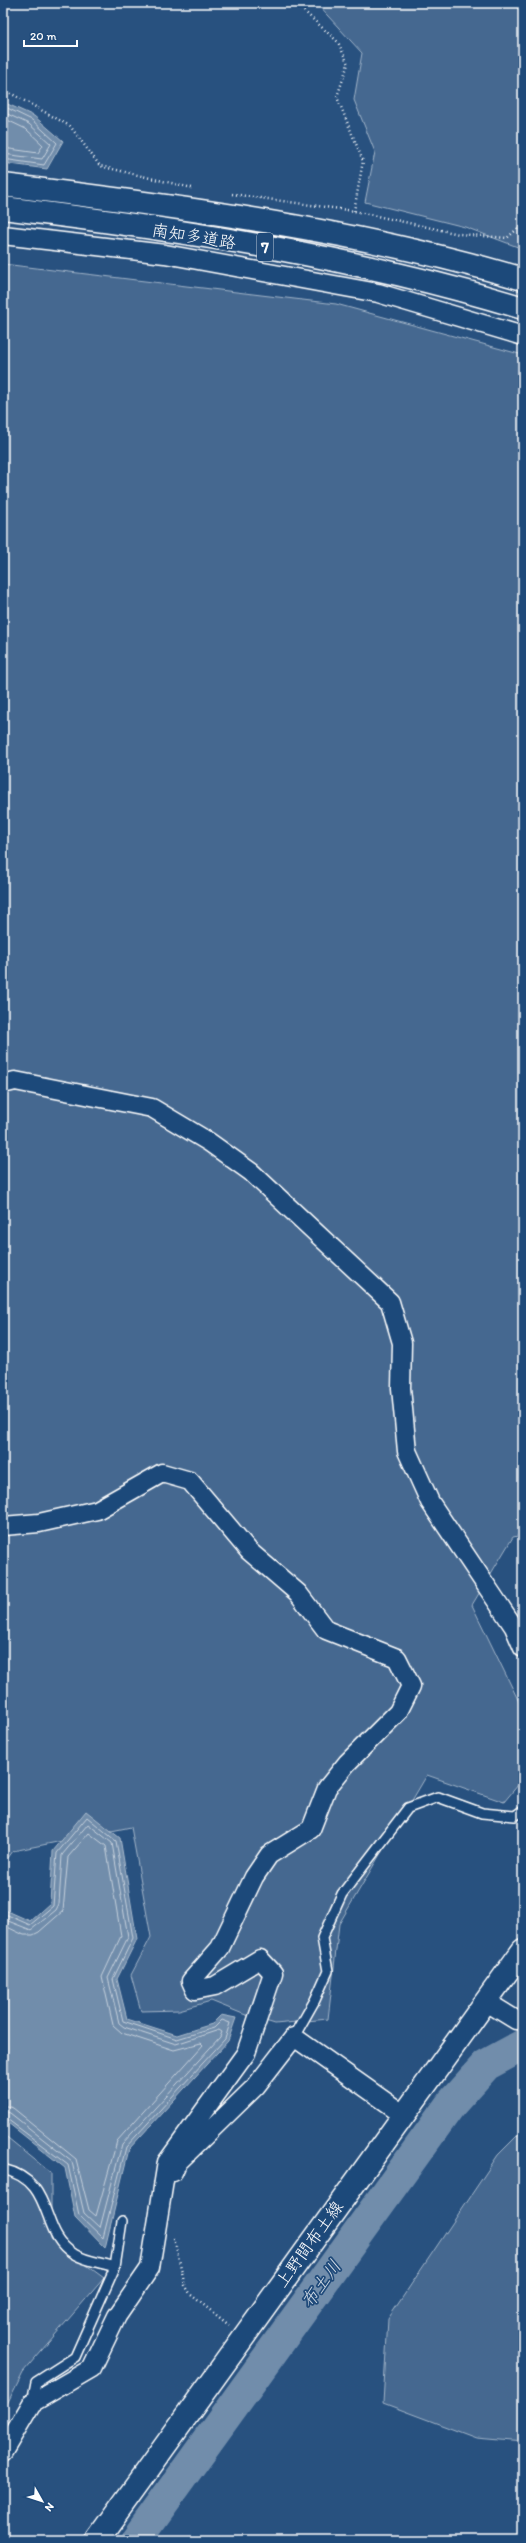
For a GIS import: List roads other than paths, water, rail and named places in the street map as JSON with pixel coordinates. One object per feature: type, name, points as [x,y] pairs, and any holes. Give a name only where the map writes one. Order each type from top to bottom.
[{"type":"main road","name":"南知多道路","points":[[3,185],[92,196],[294,226],[401,249],[523,279]]},
{"type":"main road","name":"南知多道路","points":[[3,208],[289,250],[390,273],[523,308]]},
{"type":"main road","name":"上野間布土線","points":[[101,2539],[243,2337],[523,1950]]},
{"type":"street","points":[[3,235],[165,254],[378,293],[523,336]]},
{"type":"street","points":[[3,1084],[15,1082],[152,1108],[209,1142],[250,1172],[390,1302],[402,1343],[400,1388],[408,1451],[430,1502],[514,1627],[523,1648]]},
{"type":"street","points":[[3,1526],[40,1524],[97,1510],[162,1473],[190,1481],[249,1551],[298,1593],[326,1630],[397,1658],[411,1686],[398,1712],[347,1763],[327,1788],[311,1829],[269,1855],[254,1877],[220,1948],[191,1981],[195,1990],[215,1986],[260,1959],[273,1973],[246,2053],[167,2162],[164,2192],[150,2268],[117,2316],[92,2368],[32,2403],[3,2452]]},
{"type":"street","points":[[485,2001],[516,2020],[523,2020]]},
{"type":"street","points":[[164,2192],[177,2163],[256,2086],[294,2036],[403,2114]]},
{"type":"lane","points":[[294,2036],[315,2000],[328,1971],[322,1938],[342,1894],[408,1808],[438,1798],[482,1813],[515,1816],[523,1810]]},
{"type":"lane","points":[[3,2169],[16,2172],[40,2192],[56,2235],[74,2254],[115,2267]]},
{"type":"lane","points":[[32,2403],[36,2382],[75,2357],[115,2267],[122,2221]]},
{"type":"water","points":[[3,102],[34,116],[63,141],[47,169],[3,163]]},
{"type":"water","points":[[86,1811],[120,1838],[137,1939],[117,1979],[127,2019],[177,2035],[212,2024],[221,2015],[236,2018],[228,2041],[129,2149],[105,2248],[75,2217],[65,2168],[3,2119],[3,1909],[30,1921],[50,1903],[53,1851]]},
{"type":"waterway","name":"布土川","points":[[136,2540],[451,2104],[486,2065],[523,2045]]}]
